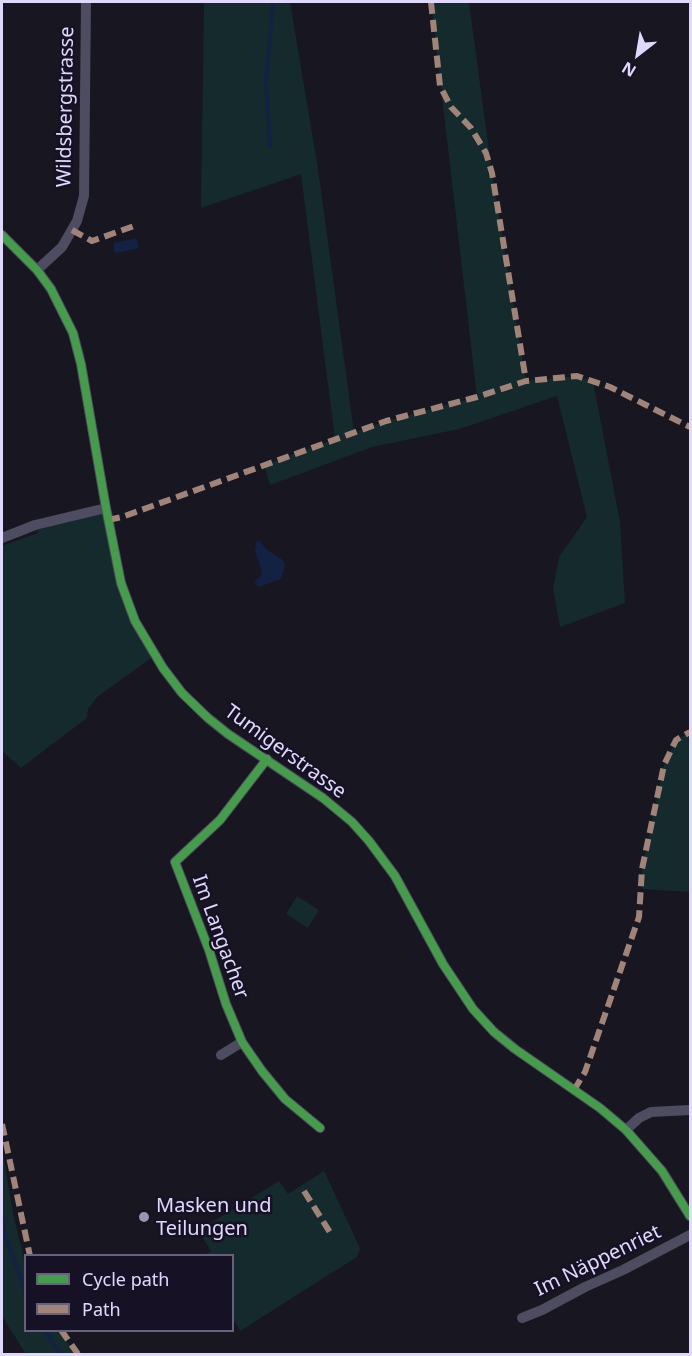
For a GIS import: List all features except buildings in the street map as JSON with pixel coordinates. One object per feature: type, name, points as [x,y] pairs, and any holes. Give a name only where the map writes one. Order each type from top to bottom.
[{"type":"street","name":"Wildsbergstrasse","points":[[37,270],[62,247],[77,221],[84,196],[86,2]]},
{"type":"street","name":"Tumigerstrasse","points":[[2,234],[37,270],[60,304],[73,333],[81,364],[106,508],[122,583],[135,621],[154,656],[182,693],[208,718],[323,798],[352,822],[395,876],[456,985],[494,1032],[600,1108],[626,1130],[662,1171],[690,1216]]},
{"type":"street","points":[[2,538],[36,525],[106,508]]},
{"type":"street","name":"Im Langacher","points":[[267,759],[220,820],[175,862],[209,950],[226,1005],[242,1042],[285,1099],[320,1128]]},
{"type":"street","points":[[221,1055],[242,1042]]},
{"type":"street","points":[[626,1130],[639,1118],[651,1112],[690,1110]]},
{"type":"street","name":"Im Näppenriet","points":[[522,1318],[690,1235]]},
{"type":"green space","points":[[204,2],[290,2],[318,169],[354,432],[386,421],[477,397],[431,2],[469,2],[492,173],[526,381],[577,376],[593,381],[620,522],[625,603],[560,627],[553,589],[559,557],[587,517],[557,396],[459,429],[372,447],[270,485],[264,465],[335,439],[301,174],[201,208]]},
{"type":"green space","points":[[106,508],[121,583],[154,656],[97,697],[88,709],[87,718],[21,768],[2,751],[2,546],[38,533],[35,525]]},
{"type":"green space","points":[[690,732],[690,892],[643,889],[642,869],[664,765],[676,740]]},
{"type":"green space","points":[[297,896],[319,910],[308,928],[286,914]]},
{"type":"green space","points":[[2,1146],[13,1214],[24,1258],[24,1332],[60,1332],[76,1354],[26,1354],[2,1316]]},
{"type":"green space","points":[[324,1171],[360,1248],[357,1257],[240,1331],[234,1320],[234,1254],[206,1254],[211,1251],[201,1235],[209,1231],[206,1226],[279,1181],[288,1194]]},
{"type":"water","points":[[136,238],[139,248],[116,253],[114,251],[114,243]]},
{"type":"water","points":[[260,541],[266,549],[283,560],[285,565],[281,579],[259,587],[254,582],[261,576],[262,571],[255,552],[256,542]]},
{"type":"waterway","points":[[270,146],[266,81],[273,2]]},
{"type":"waterway","points":[[2,1215],[5,1234],[24,1287]]},
{"type":"waterway","points":[[46,1332],[60,1354]]},
{"type":"marked path","points":[[431,2],[440,86],[451,107],[471,128],[486,153],[492,173],[526,381]]},
{"type":"marked path","points":[[72,230],[92,241],[134,226]]},
{"type":"marked path","points":[[108,520],[122,517],[386,421],[477,397],[526,381],[577,376],[610,387],[690,427]]},
{"type":"marked path","points":[[574,1090],[585,1072],[639,917],[642,869],[664,765],[676,740],[690,732]]},
{"type":"marked path","points":[[2,1124],[30,1254]]},
{"type":"marked path","points":[[304,1191],[331,1234]]},
{"type":"marked path","points":[[62,1332],[78,1354]]},
{"type":"cycle path","points":[[2,235],[37,270],[51,289],[73,333],[81,364],[121,583],[135,621],[163,668],[182,693],[208,718],[323,798],[352,822],[395,876],[443,964],[473,1009],[494,1032],[515,1049],[600,1108],[626,1130],[662,1171],[690,1216]]},
{"type":"cycle path","points":[[267,759],[220,820],[175,862],[242,1042],[285,1099],[320,1128]]},
{"type":"place","name":"Masken und Teilungen","points":[[144,1217]]}]
